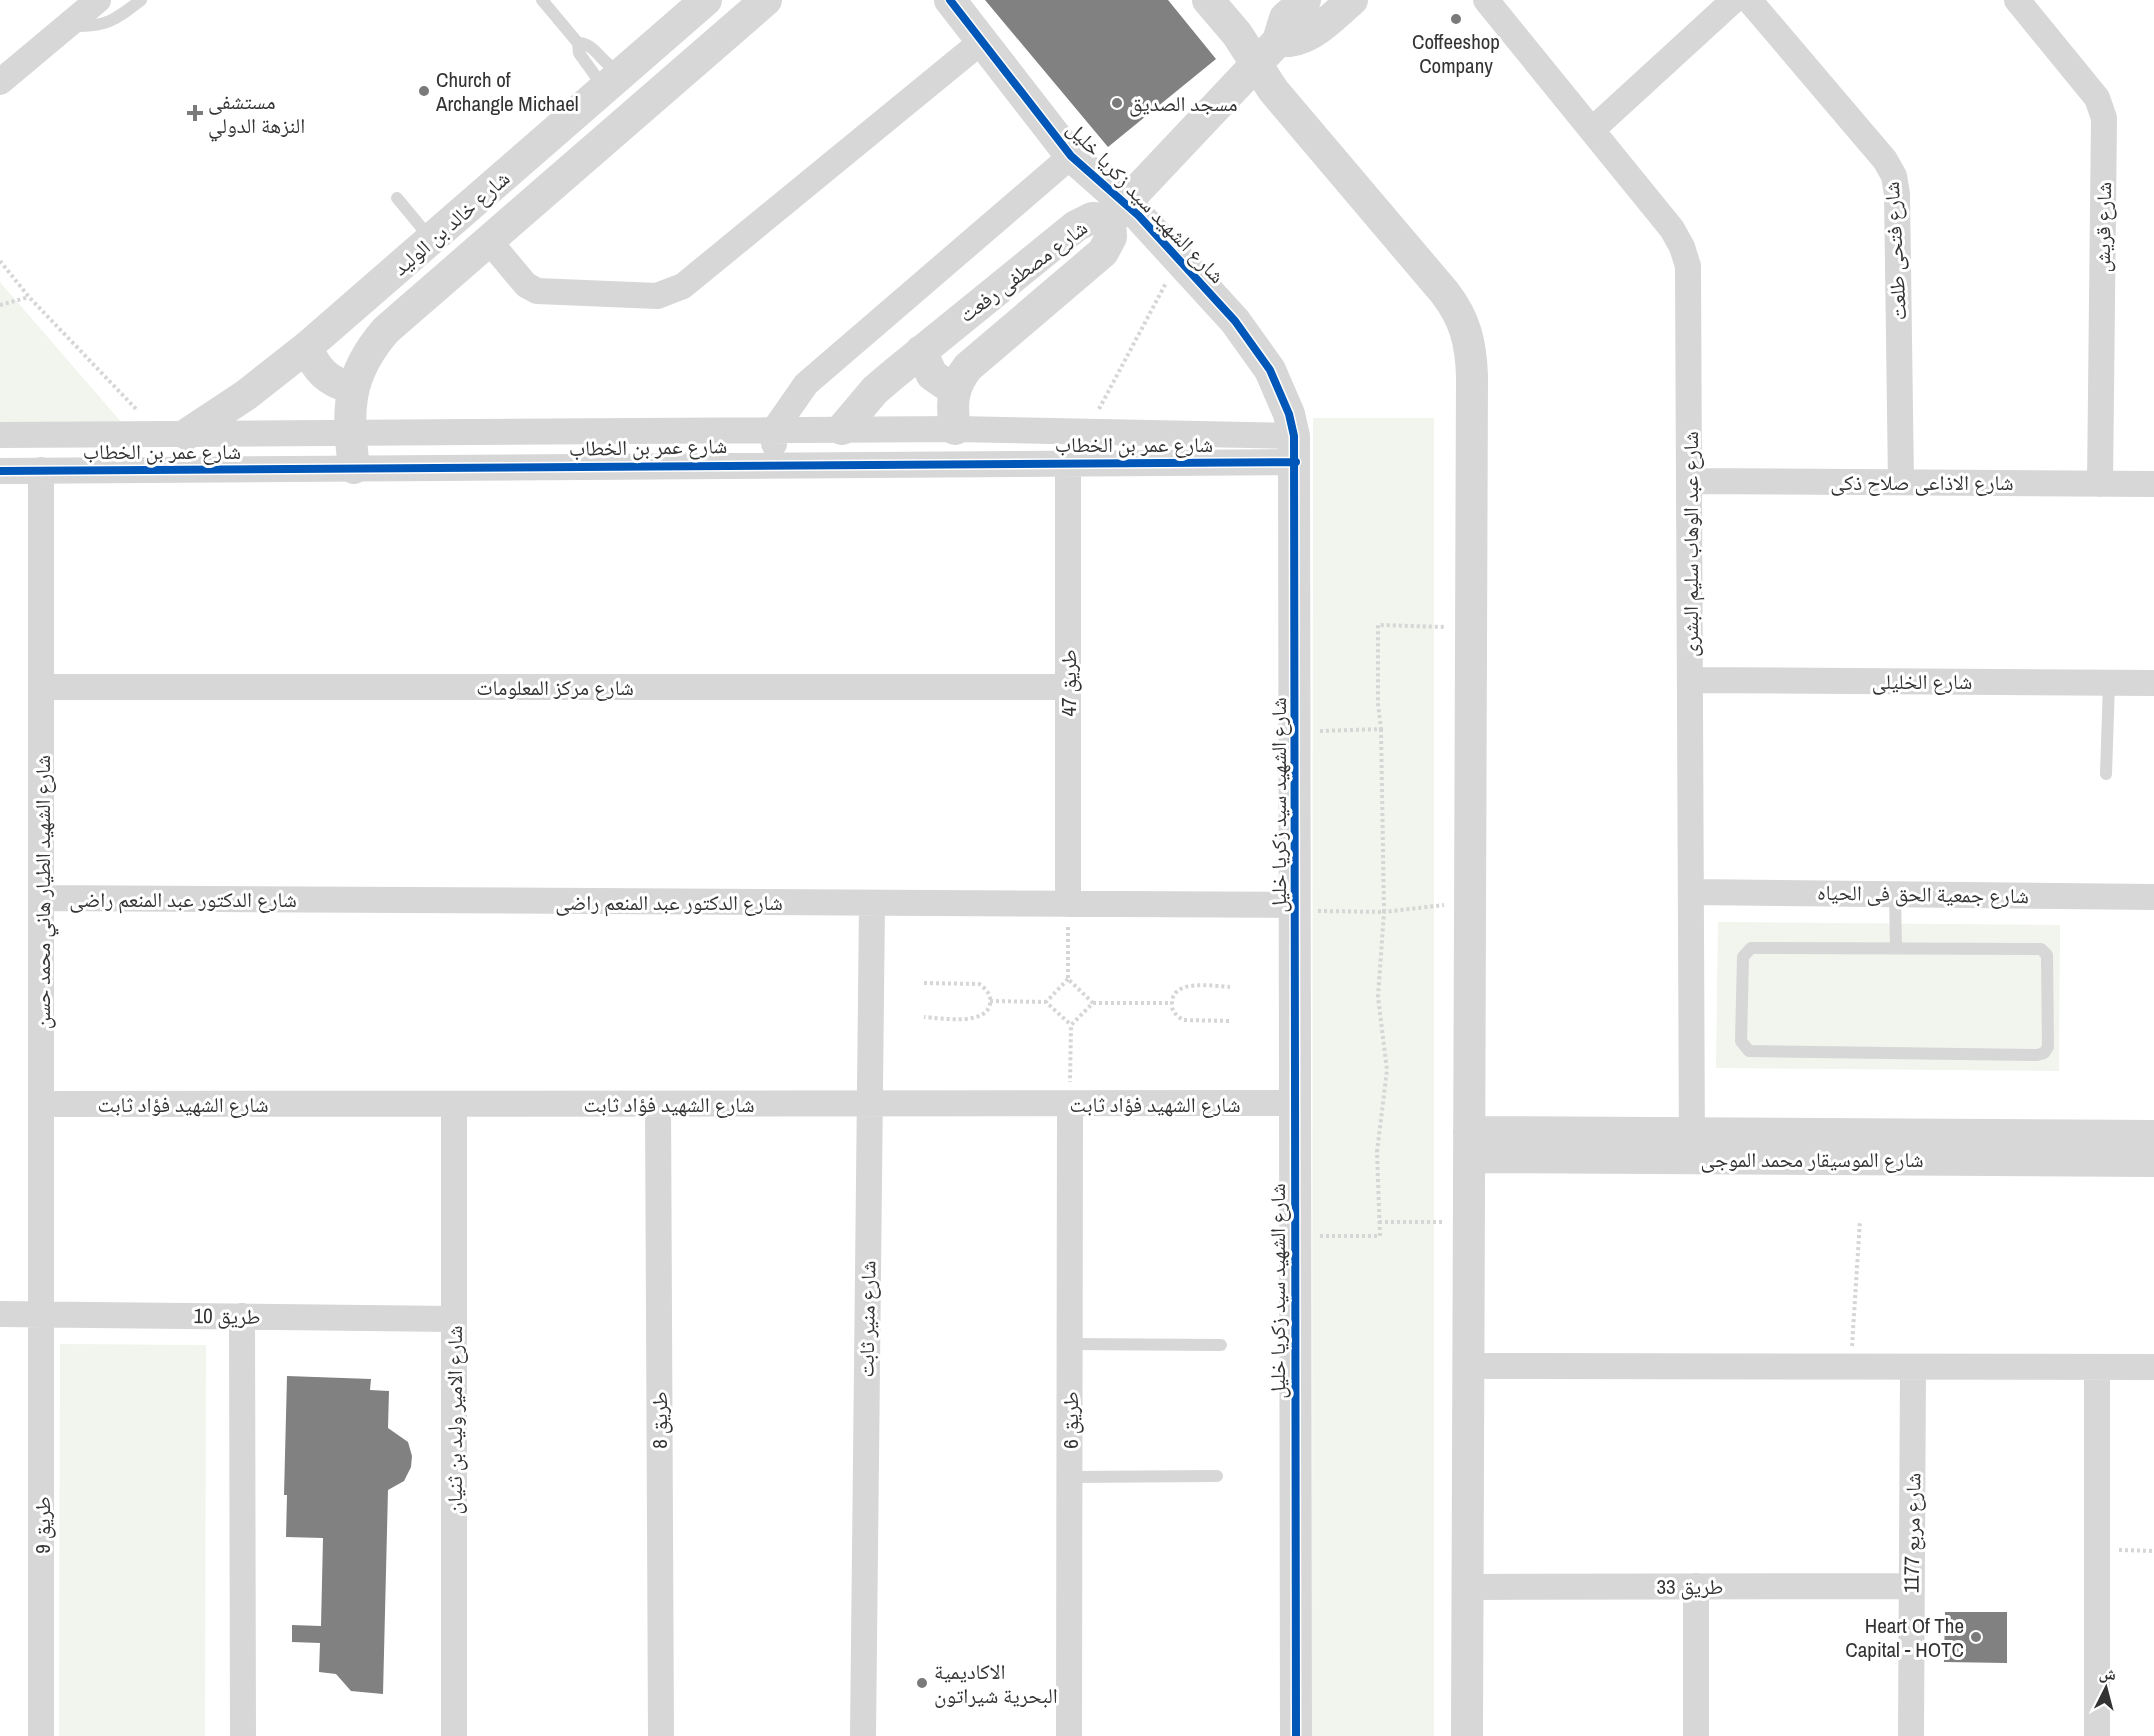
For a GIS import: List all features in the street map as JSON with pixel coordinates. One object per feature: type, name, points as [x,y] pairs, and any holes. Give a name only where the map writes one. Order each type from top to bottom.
[{"type":"street","points":[[0,82],[98,0]]},
{"type":"street","name":"شارع خالد بن الوليد","points":[[174,434],[246,395],[307,347],[706,0]]},
{"type":"street","name":"شارع خالد بن الوليد","points":[[354,468],[350,433],[352,388],[371,347],[386,330],[766,0]]},
{"type":"street","name":"شارع الشهيد سيد زكريا خليل","points":[[950,0],[1071,156],[1118,211],[1179,259],[1256,347],[1282,395],[1295,449],[1296,1736]]},
{"type":"street","points":[[1208,0],[1237,34],[1273,90],[1445,293],[1464,324],[1470,340],[1472,367],[1467,1736]]},
{"type":"street","points":[[1118,211],[1278,41],[1285,18],[1305,0]]},
{"type":"street","points":[[1278,41],[1294,42],[1309,36],[1352,0]]},
{"type":"street","name":"شارع عبد الوهاب سليم البشرى","points":[[1486,0],[1672,229],[1686,256],[1689,276],[1692,1146]]},
{"type":"street","points":[[1592,130],[1734,0]]},
{"type":"street","name":"شارع فتحى طلعت","points":[[1749,0],[1885,160],[1894,176],[1897,194],[1901,482]]},
{"type":"street","name":"شارع قريش","points":[[2021,2],[2097,98],[2104,118],[2100,484]]},
{"type":"street","points":[[490,242],[526,285],[537,291],[644,297],[670,293],[683,286],[982,41]]},
{"type":"street","points":[[774,463],[774,430],[806,384],[1071,156]]},
{"type":"street","name":"شارع مصطفى رفعت","points":[[842,429],[875,390],[1083,221],[1118,211]]},
{"type":"street","name":"شارع مصطفى رفعت","points":[[954,390],[968,367],[1102,252],[1111,237],[1118,211]]},
{"type":"street","points":[[307,347],[313,363],[324,375],[338,384],[352,388]]},
{"type":"street","points":[[921,351],[932,375],[954,390],[955,429]]},
{"type":"street","points":[[841,463],[842,429]]},
{"type":"street","name":"شارع عمر بن الخطاب","points":[[0,435],[955,429],[1088,431],[1295,449]]},
{"type":"street","name":"شارع عمر بن الخطاب","points":[[0,471],[1068,462],[1295,449]]},
{"type":"street","name":"طريق 47","points":[[1068,462],[1068,904]]},
{"type":"street","name":"شارع الشهيد الطيار هاني محمد حسن","points":[[41,470],[43,1314]]},
{"type":"street","name":"شارع الاذاعى صلاح ذكى","points":[[1690,481],[2154,484]]},
{"type":"street","name":"شارع الخليلى","points":[[1690,680],[2154,683]]},
{"type":"street","name":"شارع مركز المعلومات","points":[[42,687],[1068,687]]},
{"type":"street","name":"شارع جمعية الحق فى الحياه","points":[[1691,892],[2154,897]]},
{"type":"street","name":"شارع الدكتور عبد المنعم راضى","points":[[42,898],[1068,904],[1296,908]]},
{"type":"street","name":"شارع منير ثابت","points":[[863,1736],[872,903]]},
{"type":"street","name":"شارع الشهيد فؤاد ثابت","points":[[43,1104],[1295,1103]]},
{"type":"street","name":"شارع الامير وليد بن ثنيان","points":[[454,1104],[454,1736]]},
{"type":"street","name":"طريق 8","points":[[658,1104],[661,1736]]},
{"type":"street","name":"طريق 6","points":[[1069,1736],[1070,1104]]},
{"type":"street","name":"شارع الموسيقار محمد الموجى","points":[[1692,1146],[2154,1136]]},
{"type":"street","name":"شارع الموسيقار محمد الموجى","points":[[1469,1144],[1692,1146],[2154,1161]]},
{"type":"street","name":"طريق 10","points":[[0,1314],[454,1318]]},
{"type":"street","name":"طريق 9","points":[[41,1736],[43,1314]]},
{"type":"street","points":[[242,1316],[243,1736],[258,1736]]},
{"type":"street","points":[[1469,1366],[2154,1367]]},
{"type":"street","name":"شارع مربع 1177","points":[[1911,1736],[1913,1367]]},
{"type":"street","points":[[2097,1367],[2097,1736]]},
{"type":"street","points":[[1696,1586],[1696,1736]]},
{"type":"street","name":"طريق 33","points":[[1468,1587],[1911,1586]]},
{"type":"lane","points":[[67,26],[101,26],[112,23],[141,0]]},
{"type":"lane","points":[[542,0],[578,43],[579,53],[597,78],[600,93]]},
{"type":"lane","points":[[578,43],[589,45],[611,68],[625,72]]},
{"type":"lane","points":[[397,198],[431,240]]},
{"type":"lane","points":[[2106,774],[2109,683]]},
{"type":"lane","points":[[1895,894],[1896,948]]},
{"type":"lane","points":[[1756,947],[1896,948],[2045,951],[2047,959],[2047,1051],[2037,1055],[1755,1052],[1742,1046],[1743,957],[1747,950],[1756,947]]},
{"type":"lane","points":[[1070,1344],[1221,1345]]},
{"type":"lane","points":[[1069,1476],[1217,1476]]},
{"type":"path","points":[[1088,431],[1179,259]]},
{"type":"path","points":[[0,261],[29,297],[174,434]]},
{"type":"path","points":[[0,305],[29,297]]},
{"type":"path","points":[[1295,1236],[1380,1236],[1377,1152],[1387,1070],[1378,997],[1384,912],[1378,625],[1471,627]]},
{"type":"path","points":[[1296,731],[1381,729]]},
{"type":"path","points":[[1046,1002],[1068,979],[1068,904]]},
{"type":"path","points":[[1296,908],[1384,912],[1470,904]]},
{"type":"path","points":[[1068,979],[1093,1003],[1172,1003]]},
{"type":"path","points":[[924,983],[979,984],[988,993],[990,1001],[987,1011],[978,1018],[924,1017]]},
{"type":"path","points":[[1229,1021],[1183,1020],[1176,1015],[1172,1003],[1175,993],[1184,986],[1230,987]]},
{"type":"path","points":[[990,1001],[1046,1002],[1071,1025]]},
{"type":"path","points":[[1070,1104],[1071,1025],[1093,1003]]},
{"type":"path","points":[[1851,1367],[1860,1221]]},
{"type":"path","points":[[1379,1222],[1469,1222]]},
{"type":"path","points":[[2097,1550],[2154,1551]]},
{"type":"shaded area","points":[[0,282],[129,431],[0,428]]},
{"type":"shaded area","points":[[1313,418],[1434,418],[1434,1736],[1312,1736]]},
{"type":"shaded area","points":[[1718,922],[2060,925],[2059,1071],[1716,1068]]},
{"type":"shaded area","points":[[60,1344],[206,1345],[205,1736],[59,1736]]},
{"type":"building","name":"مسجد الصديق","points":[[985,0],[1168,0],[1216,59],[1108,147]]},
{"type":"building","points":[[287,1376],[371,1379],[370,1390],[389,1391],[388,1428],[408,1442],[412,1456],[411,1467],[404,1481],[388,1490],[383,1694],[351,1691],[336,1674],[319,1672],[320,1643],[292,1642],[292,1625],[321,1626],[323,1538],[286,1537],[287,1495],[284,1495]]},
{"type":"building","name":"Heart Of The Capital - HOTC","points":[[1945,1612],[2007,1612],[2007,1663],[1944,1662]]},
{"type":"cycle path","points":[[950,0],[1071,156],[1139,216],[1235,321],[1270,370],[1289,414],[1294,436],[1296,1736]]},
{"type":"cycle path","points":[[0,471],[1296,462]]},
{"type":"place","name":"Coffeeshop Company","points":[[1456,19]]},
{"type":"place","name":"Church of Archangle Michael","points":[[424,91]]},
{"type":"place","name":"مسجد الصديق","points":[[1117,103]]},
{"type":"place","name":"مستشفى النزهة الدولي","points":[[195,113]]},
{"type":"place","name":"Heart Of The Capital - HOTC","points":[[1976,1637]]},
{"type":"place","name":"الاكاديمية البحرية شيراتون","points":[[922,1683]]}]
